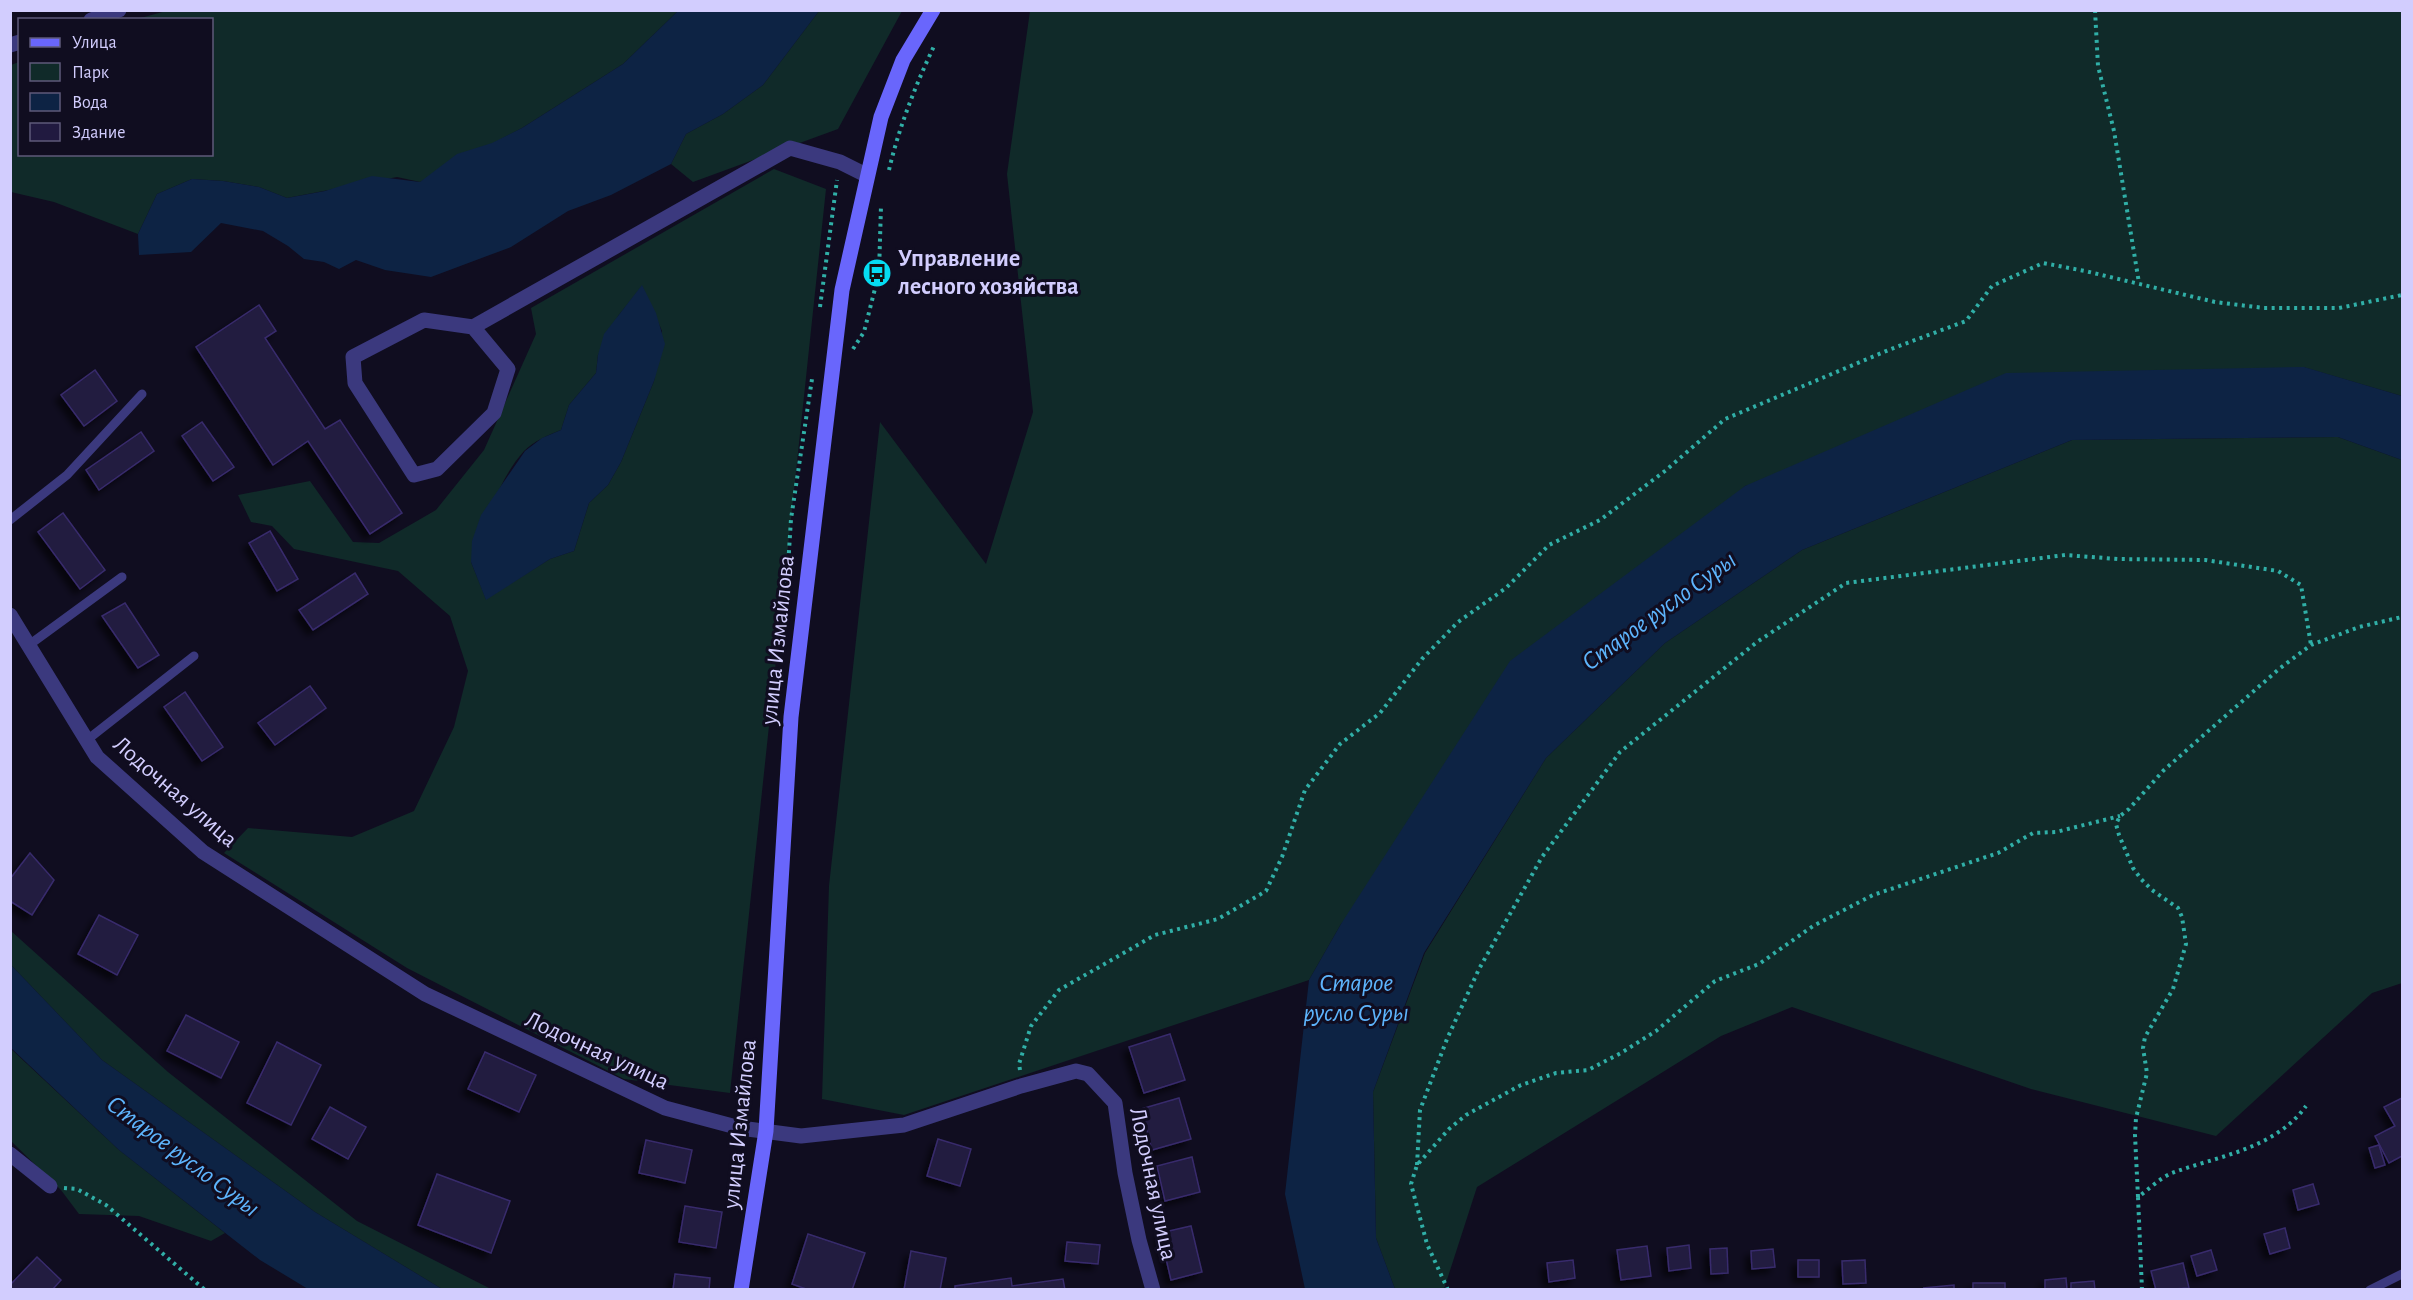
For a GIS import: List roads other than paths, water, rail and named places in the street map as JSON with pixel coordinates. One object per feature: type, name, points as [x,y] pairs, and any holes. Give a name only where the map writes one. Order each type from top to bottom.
[{"type":"main road","name":"улица Измайлова","points":[[741,1290],[766,1131],[790,717],[842,290],[866,175],[881,117],[903,60],[933,10]]},
{"type":"street","points":[[97,18],[119,10]]},
{"type":"street","points":[[473,327],[508,369],[494,413],[437,469],[414,475],[355,383],[353,357],[424,320],[473,327],[790,148],[840,162],[866,175]]},
{"type":"street","name":"Лодочная улица","points":[[10,615],[97,757],[203,852],[425,994],[665,1108],[740,1128],[801,1136],[904,1125],[991,1095],[1076,1071],[1088,1074],[1115,1103],[1125,1173],[1139,1240],[1153,1290]]},
{"type":"street","points":[[10,1154],[50,1186]]},
{"type":"lane","points":[[10,520],[67,475],[142,394]]},
{"type":"lane","points":[[29,645],[122,577]]},
{"type":"lane","points":[[87,740],[194,656]]},
{"type":"lane","points":[[2370,1290],[2403,1274]]},
{"type":"water","points":[[678,11],[819,11],[763,85],[723,114],[686,134],[671,164],[611,195],[568,211],[511,247],[431,277],[385,270],[356,260],[339,269],[324,262],[304,259],[263,231],[221,223],[191,252],[139,255],[138,234],[157,194],[192,179],[259,187],[287,198],[325,191],[372,176],[420,182],[457,154],[492,143],[522,128],[623,64]]},
{"type":"water","points":[[642,285],[656,313],[665,344],[654,381],[621,462],[608,485],[589,503],[574,551],[550,559],[486,600],[471,562],[472,541],[481,515],[525,451],[542,438],[561,430],[569,405],[596,373],[604,334]]},
{"type":"water","name":"Старое русло Суры","points":[[2304,367],[2402,396],[2402,460],[2338,437],[2072,440],[1802,550],[1665,643],[1546,758],[1424,953],[1373,1092],[1376,1238],[1395,1289],[1305,1289],[1285,1194],[1309,980],[1341,924],[1510,661],[1745,486],[2006,373]]},
{"type":"water","name":"Старое русло Суры","points":[[11,965],[102,1060],[315,1212],[442,1289],[308,1289],[260,1260],[119,1150],[11,1048]]},
{"type":"place","name":"Управление лесного хозяйства","points":[[877,273]]}]
